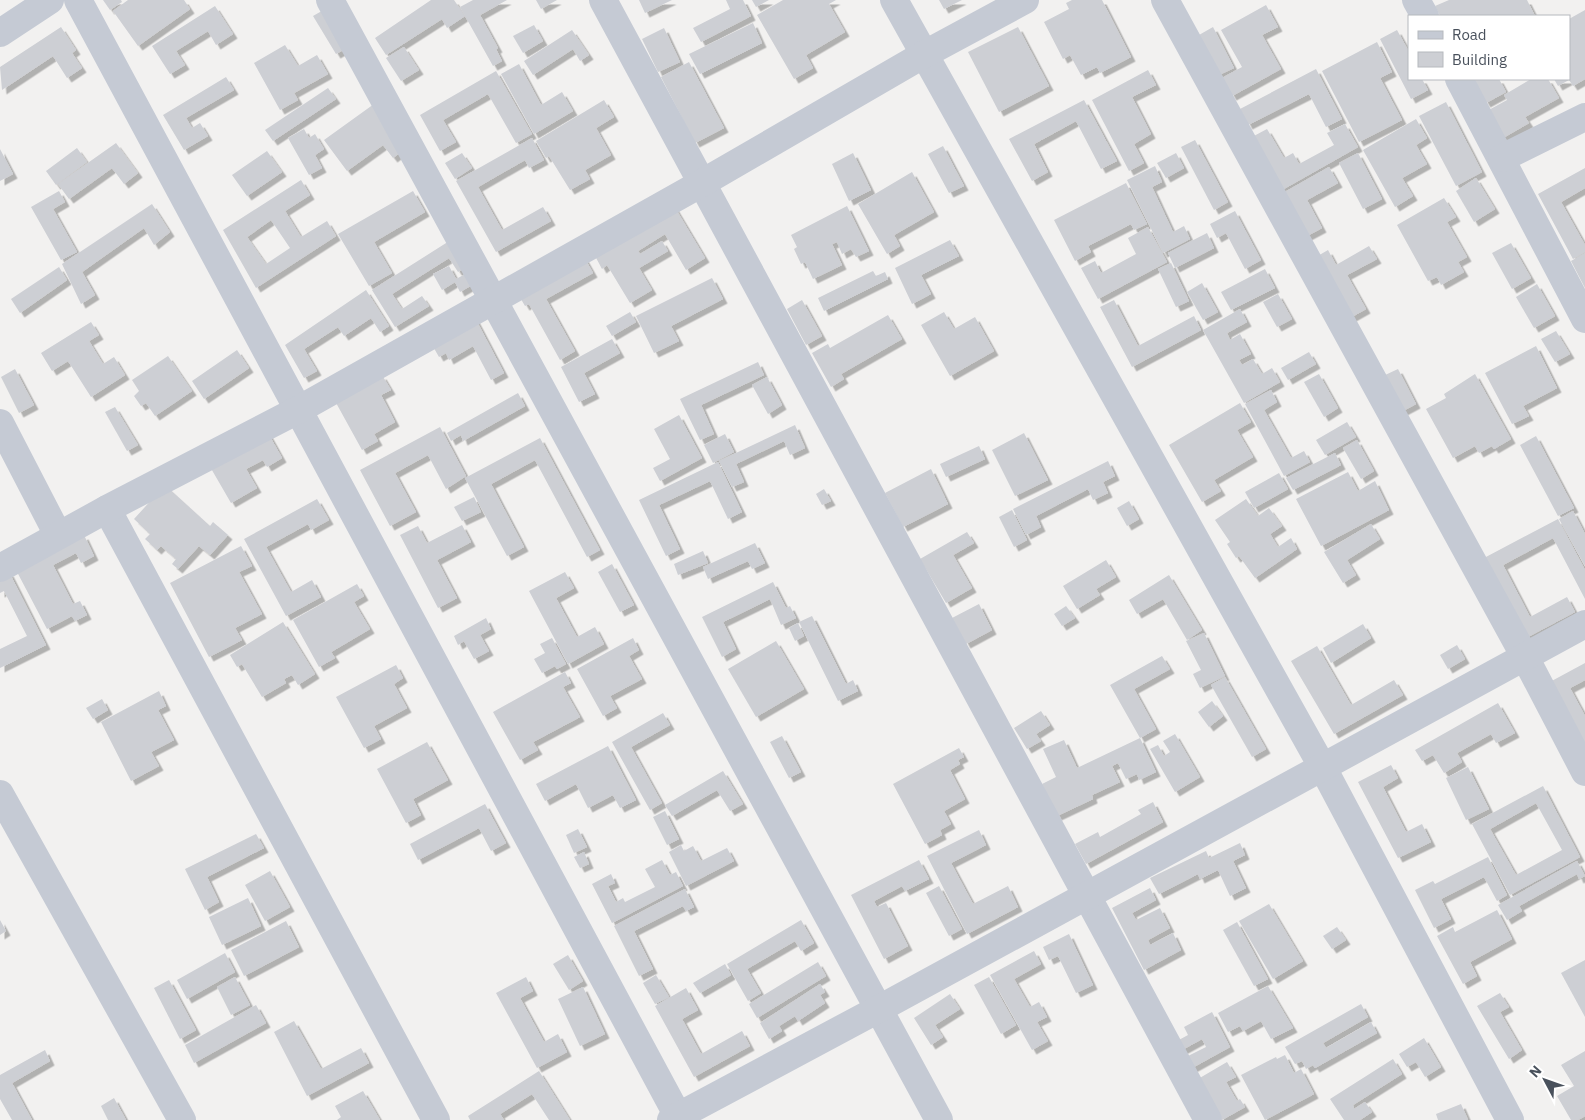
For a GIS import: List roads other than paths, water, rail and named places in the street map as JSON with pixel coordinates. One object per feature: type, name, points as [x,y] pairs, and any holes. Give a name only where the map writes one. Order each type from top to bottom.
[{"type":"street","points":[[0,33],[50,0]]},
{"type":"street","points":[[78,0],[676,1119],[1585,624]]},
{"type":"street","points":[[330,0],[939,1120]]},
{"type":"street","points":[[603,0],[1208,1120]]},
{"type":"street","points":[[894,0],[923,55],[1323,768],[1510,1120]]},
{"type":"street","points":[[0,568],[107,509],[298,410],[702,183],[923,55],[1025,0]]},
{"type":"street","points":[[1165,0],[1525,657],[1585,772]]},
{"type":"street","points":[[1416,0],[1424,15]]},
{"type":"street","points":[[1460,80],[1585,319]]},
{"type":"street","points":[[1502,158],[1585,117]]},
{"type":"street","points":[[0,423],[58,535]]},
{"type":"street","points":[[107,509],[436,1120]]},
{"type":"street","points":[[0,794],[182,1120]]}]
